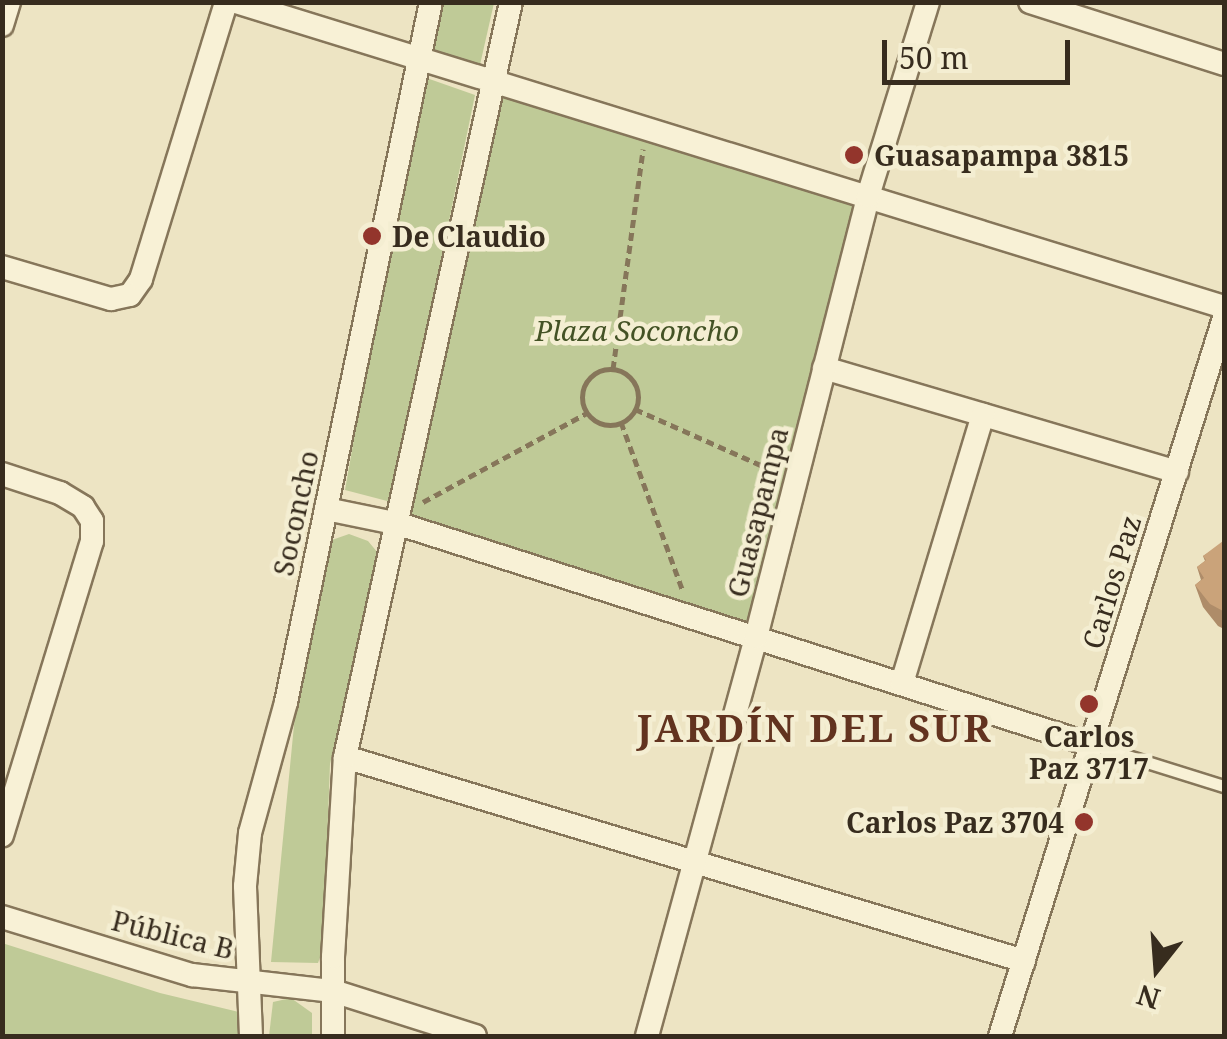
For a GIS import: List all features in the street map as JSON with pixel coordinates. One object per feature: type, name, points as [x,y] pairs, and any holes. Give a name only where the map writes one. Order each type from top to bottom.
[{"type":"street","points":[[2,25],[9,2]]},
{"type":"street","points":[[2,267],[112,299],[130,294],[141,279],[226,2]]},
{"type":"street","points":[[236,2],[1224,306]]},
{"type":"street","name":"Soconcho","points":[[251,1036],[246,861],[286,702],[431,2]]},
{"type":"street","points":[[333,1036],[345,757],[512,2]]},
{"type":"street","name":"Guasapampa","points":[[647,1036],[756,637],[868,196],[928,2]]},
{"type":"street","points":[[1030,2],[1224,64]]},
{"type":"street","name":"Carlos Paz","points":[[1000,1036],[1224,318]]},
{"type":"street","points":[[824,368],[1176,472]]},
{"type":"street","points":[[902,684],[983,415]]},
{"type":"street","points":[[2,474],[60,493],[83,507],[92,522],[92,540],[2,836]]},
{"type":"street","points":[[326,509],[400,519],[1092,745]]},
{"type":"street","points":[[345,757],[1024,961]]},
{"type":"street","name":"Pública B","points":[[2,917],[192,976],[333,991],[475,1036]]},
{"type":"lane","points":[[1092,745],[1224,786]]},
{"type":"path","points":[[614,369],[646,128]]},
{"type":"path","points":[[614,369],[634,384],[635,410]]},
{"type":"path","points":[[614,369],[588,379],[582,396],[587,413],[602,424],[621,422],[635,410]]},
{"type":"path","points":[[635,410],[796,480]]},
{"type":"path","points":[[400,519],[587,413]]},
{"type":"path","points":[[621,422],[692,616]]},
{"type":"green space","points":[[437,3],[494,3],[477,78],[425,62]]},
{"type":"green space","points":[[418,75],[475,95],[391,502],[345,490]]},
{"type":"green space","name":"Plaza Soconcho","points":[[495,81],[868,196],[756,637],[399,524]]},
{"type":"green space","points":[[349,534],[368,541],[378,553],[330,764],[323,949],[318,963],[271,962],[295,715],[332,540]]},
{"type":"green space","points":[[2,943],[160,993],[243,1013],[242,1036],[3,1036]]},
{"type":"green space","points":[[291,998],[312,1013],[312,1036],[269,1036],[273,1002]]},
{"type":"building","points":[[1223,541],[1224,613],[1210,604],[1195,585],[1204,578],[1197,567],[1206,560],[1203,556]]},
{"type":"place","name":"Guasapampa 3815","points":[[854,155]]},
{"type":"place","name":"De Claudio","points":[[372,236]]},
{"type":"place","name":"Carlos Paz 3717","points":[[1089,704]]},
{"type":"place","name":"Carlos Paz 3704","points":[[1084,822]]},
{"type":"district","name":"JARDÍN DEL SUR","points":[[815,728]]}]
